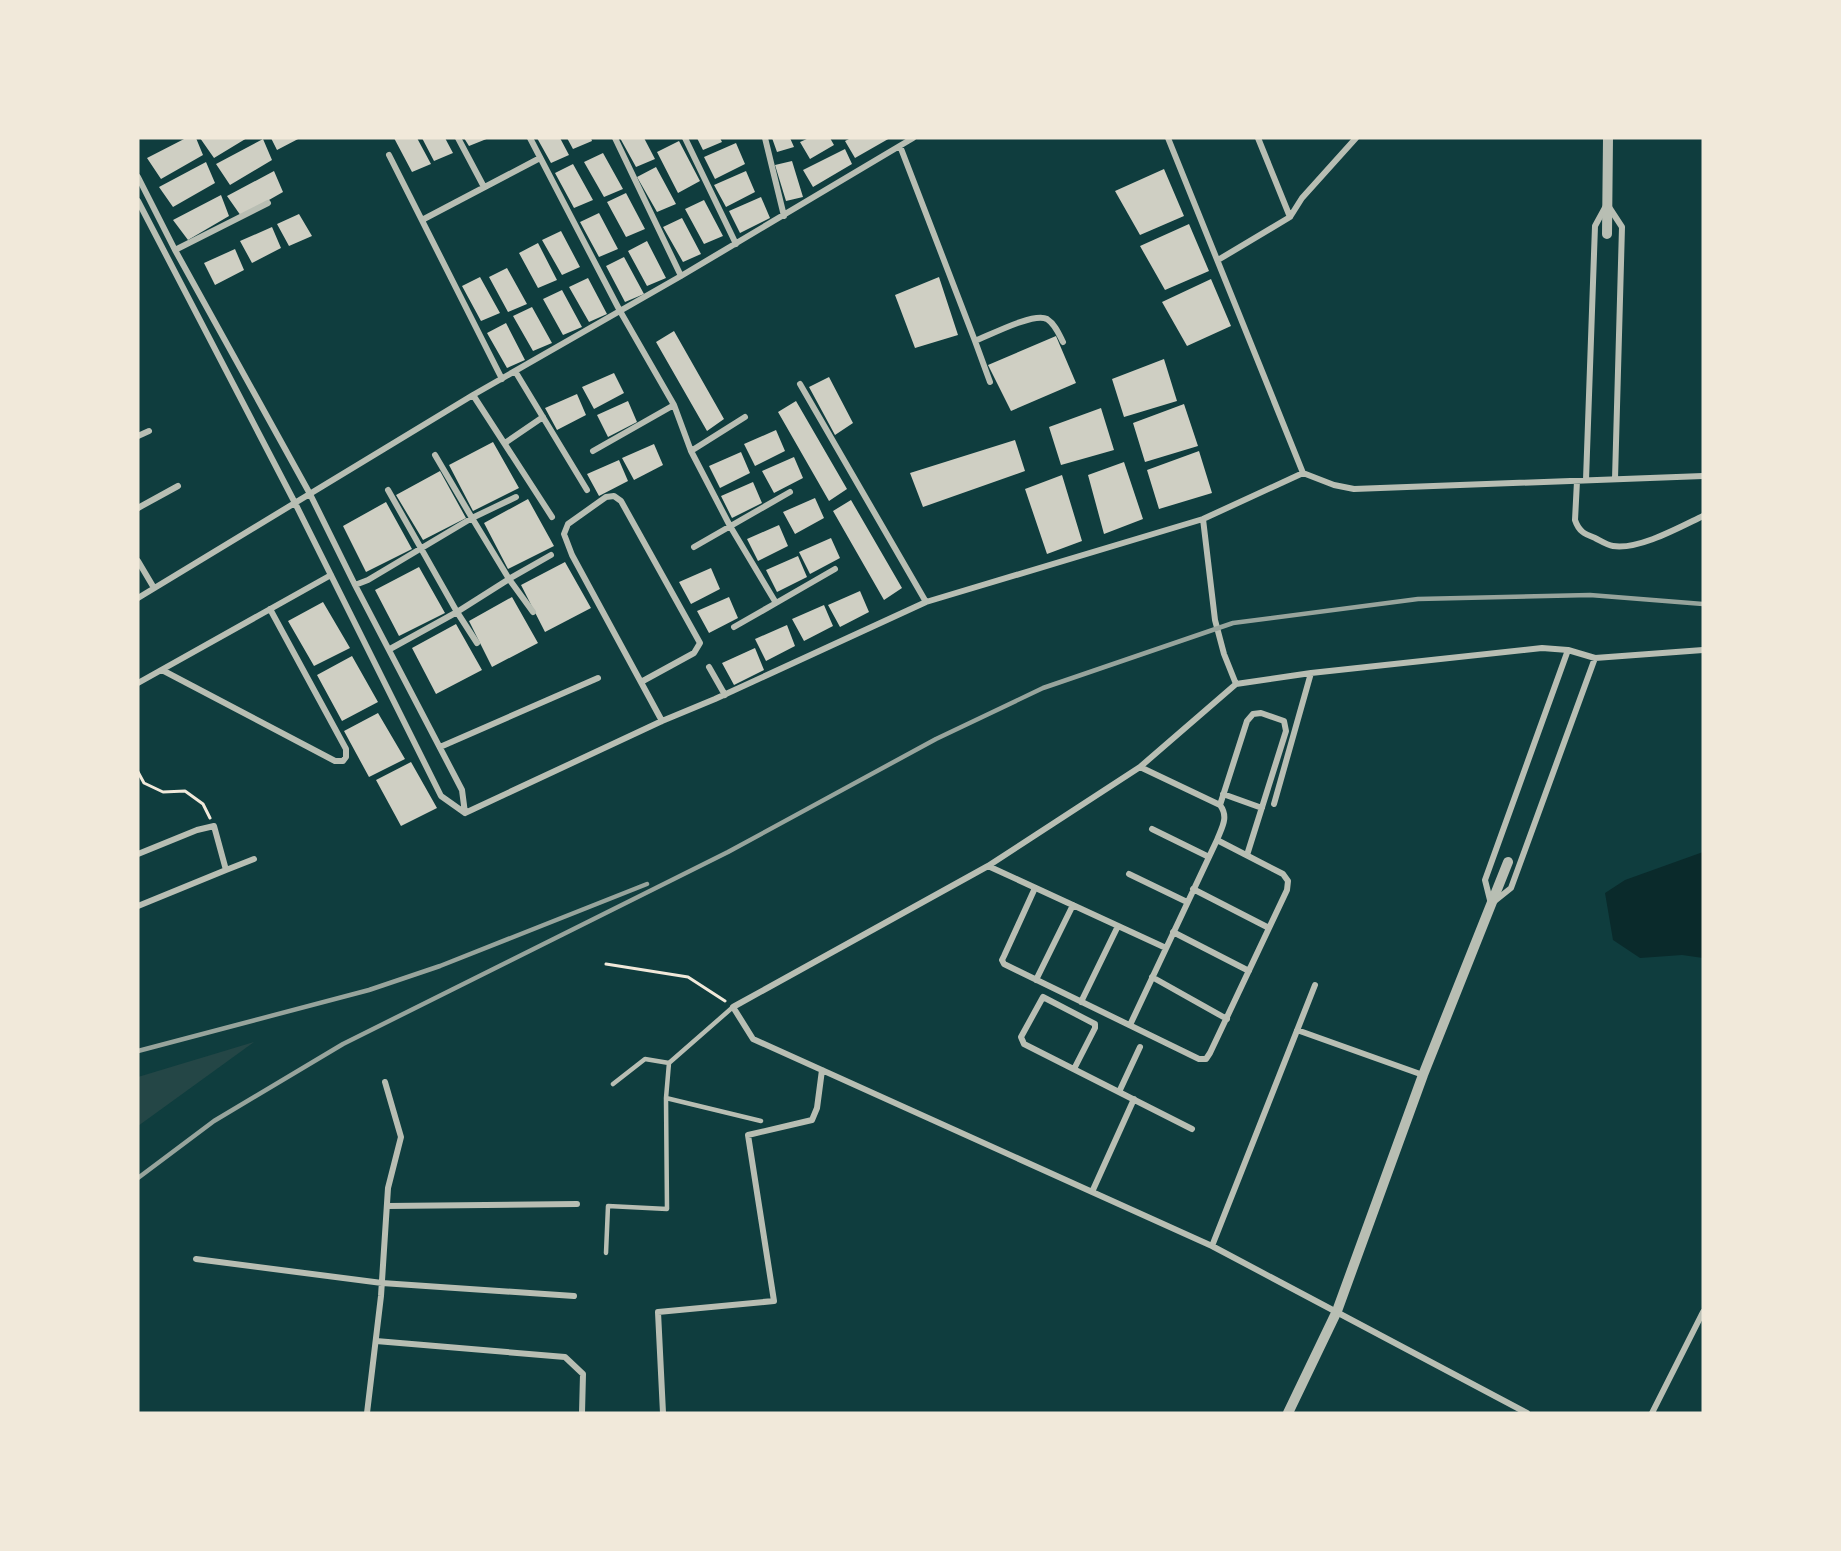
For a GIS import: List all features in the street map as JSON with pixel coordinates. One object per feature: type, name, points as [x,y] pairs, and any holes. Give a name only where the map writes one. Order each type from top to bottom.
[{"type":"street","points":[[458,138],[484,188]]},
{"type":"street","points":[[530,138],[620,311],[674,405],[691,451],[730,526],[776,603]]},
{"type":"street","points":[[615,138],[681,276]]},
{"type":"street","points":[[685,138],[736,244]]},
{"type":"street","points":[[765,138],[784,216]]},
{"type":"street","points":[[138,598],[473,395],[784,216],[913,138]]},
{"type":"street","points":[[1168,138],[1303,473]]},
{"type":"street","points":[[1258,138],[1290,217]]},
{"type":"street","points":[[1218,260],[1290,217],[1302,198],[1356,138]]},
{"type":"street","points":[[1606,234],[1608,138]]},
{"type":"street","points":[[900,146],[990,382]]},
{"type":"street","points":[[389,155],[502,379]]},
{"type":"street","points":[[422,220],[540,158]]},
{"type":"street","points":[[138,177],[175,250],[310,494],[390,649],[462,790],[465,813]]},
{"type":"street","points":[[138,201],[295,503],[441,796],[465,813]]},
{"type":"street","points":[[175,250],[268,203]]},
{"type":"street","points":[[1607,204],[1622,227],[1615,479]]},
{"type":"street","points":[[1586,480],[1595,226],[1607,204]]},
{"type":"street","points":[[975,341],[1032,318],[1044,317],[1053,324],[1063,342]]},
{"type":"street","points":[[515,371],[587,490]]},
{"type":"street","points":[[800,384],[926,602]]},
{"type":"street","points":[[473,395],[552,517]]},
{"type":"street","points":[[593,451],[674,405]]},
{"type":"street","points":[[504,442],[543,417]]},
{"type":"street","points":[[691,451],[746,417]]},
{"type":"street","points":[[138,436],[149,431]]},
{"type":"street","points":[[435,454],[509,579],[532,612]]},
{"type":"street","points":[[465,813],[926,602],[1203,519],[1303,473],[1334,485],[1354,489],[1703,476]]},
{"type":"street","points":[[1577,480],[1575,520],[1577,526],[1581,532],[1611,545],[1635,543],[1663,534],[1703,516]]},
{"type":"street","points":[[138,508],[178,486]]},
{"type":"street","points":[[388,490],[477,643]]},
{"type":"street","points":[[694,547],[790,492]]},
{"type":"street","points":[[641,682],[694,653],[700,643],[621,501],[614,496],[606,497],[568,524],[564,534],[572,555],[662,721]]},
{"type":"street","points":[[355,585],[368,580],[472,518],[516,497]]},
{"type":"street","points":[[1203,519],[1215,620],[1224,654],[1236,684]]},
{"type":"street","points":[[390,649],[457,612],[551,555]]},
{"type":"street","points":[[138,561],[154,588]]},
{"type":"street","points":[[734,627],[835,569]]},
{"type":"street","points":[[138,683],[331,575]]},
{"type":"street","points":[[162,670],[335,761],[342,761],[346,757],[346,749],[270,609]]},
{"type":"street","points":[[1527,1413],[1212,1246],[753,1040],[733,1007],[988,866],[1140,767],[1236,684],[1311,673],[1542,648],[1568,650],[1595,658],[1703,650]]},
{"type":"street","points":[[1491,904],[1485,880],[1568,650]]},
{"type":"street","points":[[1491,904],[1511,888],[1595,658]]},
{"type":"street","points":[[709,667],[725,695]]},
{"type":"street","points":[[1274,804],[1311,673]]},
{"type":"street","points":[[440,747],[598,678]]},
{"type":"street","points":[[1220,805],[1247,721],[1252,714],[1261,713],[1284,721],[1286,731],[1247,855]]},
{"type":"street","points":[[1130,1025],[1225,820],[1225,811],[1220,805],[1140,767]]},
{"type":"street","points":[[1223,794],[1262,808]]},
{"type":"street","points":[[138,854],[197,830],[214,826],[226,870]]},
{"type":"street","points":[[1152,829],[1209,857]]},
{"type":"street","points":[[1035,888],[1002,960],[1004,964],[1199,1059],[1206,1059],[1287,890],[1288,881],[1283,874],[1216,840]]},
{"type":"street","points":[[138,906],[254,859]]},
{"type":"street","points":[[1288,1413],[1337,1311],[1423,1075],[1508,862]]},
{"type":"street","points":[[988,866],[1166,948]]},
{"type":"street","points":[[1129,874],[1187,902]]},
{"type":"street","points":[[1194,889],[1269,928]]},
{"type":"street","points":[[1036,980],[1073,905]]},
{"type":"street","points":[[1081,1002],[1118,926]]},
{"type":"street","points":[[1173,932],[1249,971]]},
{"type":"street","points":[[1152,977],[1227,1019]]},
{"type":"street","points":[[1212,1246],[1315,984]]},
{"type":"street","points":[[1074,1069],[1095,1024],[1043,997],[1021,1037],[1022,1041],[1074,1069],[1192,1129]]},
{"type":"street","points":[[1297,1030],[1423,1075]]},
{"type":"street","points":[[1119,1092],[1140,1047]]},
{"type":"street","points":[[663,1413],[656,1312],[774,1301],[748,1136],[812,1120],[817,1108],[822,1070]]},
{"type":"street","points":[[367,1413],[382,1283],[388,1188],[401,1137],[385,1082]]},
{"type":"street","points":[[1092,1192],[1134,1099]]},
{"type":"street","points":[[387,1206],[577,1204]]},
{"type":"street","points":[[196,1259],[382,1283],[574,1296]]},
{"type":"street","points":[[1652,1413],[1703,1312]]},
{"type":"street","points":[[376,1341],[565,1357],[583,1374],[582,1413]]},
{"type":"lane","points":[[606,1253],[608,1206],[667,1209],[666,1098],[669,1063],[733,1007]]},
{"type":"lane","points":[[613,1084],[645,1059],[669,1063]]},
{"type":"lane","points":[[666,1098],[761,1121]]},
{"type":"path","points":[[138,772],[144,783],[163,792],[185,791],[203,804],[214,826]]},
{"type":"path","points":[[606,964],[688,977],[733,1007]]},
{"type":"shaded area","points":[[1703,852],[1703,958],[1682,955],[1640,958],[1613,940],[1605,893],[1625,880]]},
{"type":"shaded area","points":[[254,1042],[138,1126],[138,1077]]},
{"type":"building","points":[[186,138],[196,138],[203,155],[161,179],[147,158]]},
{"type":"building","points":[[200,138],[247,138],[214,158]]},
{"type":"building","points":[[271,138],[300,138],[277,150]]},
{"type":"building","points":[[394,138],[417,138],[431,164],[412,172]]},
{"type":"building","points":[[422,138],[445,138],[453,153],[434,161]]},
{"type":"building","points":[[464,138],[489,138],[469,146]]},
{"type":"building","points":[[537,138],[560,138],[569,155],[551,163]]},
{"type":"building","points":[[567,138],[591,138],[592,141],[573,149]]},
{"type":"building","points":[[620,138],[644,138],[655,159],[636,167]]},
{"type":"building","points":[[697,138],[720,138],[722,142],[703,150]]},
{"type":"building","points":[[772,138],[790,138],[794,147],[777,152]]},
{"type":"building","points":[[809,138],[830,138],[834,145],[810,159],[800,142]]},
{"type":"building","points":[[851,138],[890,138],[855,158],[845,141]]},
{"type":"building","points":[[263,139],[272,160],[230,185],[216,164]]},
{"type":"building","points":[[679,141],[700,181],[678,193],[657,152]]},
{"type":"building","points":[[736,143],[745,164],[715,179],[704,157]]},
{"type":"building","points":[[845,149],[852,164],[813,187],[803,170]]},
{"type":"building","points":[[603,153],[623,189],[604,197],[584,162]]},
{"type":"building","points":[[792,161],[803,197],[786,201],[775,165]]},
{"type":"building","points":[[206,162],[215,183],[173,207],[159,187]]},
{"type":"building","points":[[573,164],[593,200],[574,208],[555,173]]},
{"type":"building","points":[[656,167],[676,204],[657,212],[637,177]]},
{"type":"building","points":[[1164,169],[1184,216],[1140,235],[1115,191]]},
{"type":"building","points":[[274,171],[283,192],[241,216],[227,196]]},
{"type":"building","points":[[746,171],[755,192],[726,207],[714,185]]},
{"type":"building","points":[[626,193],[645,229],[626,237],[607,202]]},
{"type":"building","points":[[221,195],[229,216],[188,240],[173,220]]},
{"type":"building","points":[[761,197],[770,218],[740,233],[729,211]]},
{"type":"building","points":[[704,200],[723,236],[704,244],[685,209]]},
{"type":"building","points":[[599,213],[618,249],[599,257],[580,222]]},
{"type":"building","points":[[299,214],[312,236],[289,246],[277,224]]},
{"type":"building","points":[[682,218],[701,254],[683,262],[663,227]]},
{"type":"building","points":[[1189,224],[1209,271],[1165,290],[1140,246]]},
{"type":"building","points":[[272,227],[281,248],[252,263],[240,241]]},
{"type":"building","points":[[561,231],[580,267],[562,275],[542,240]]},
{"type":"building","points":[[647,241],[666,278],[647,286],[628,251]]},
{"type":"building","points":[[538,243],[557,280],[538,288],[519,253]]},
{"type":"building","points":[[235,249],[244,270],[215,285],[204,263]]},
{"type":"building","points":[[624,257],[644,294],[625,302],[606,266]]},
{"type":"building","points":[[507,268],[527,304],[508,312],[489,277]]},
{"type":"building","points":[[480,277],[500,313],[481,321],[462,286]]},
{"type":"building","points":[[939,277],[958,335],[915,348],[895,295]]},
{"type":"building","points":[[588,278],[607,314],[589,322],[569,287]]},
{"type":"building","points":[[1211,279],[1231,326],[1187,346],[1162,302]]},
{"type":"building","points":[[562,290],[582,327],[563,335],[543,299]]},
{"type":"building","points":[[532,307],[552,343],[533,351],[513,316]]},
{"type":"building","points":[[506,323],[525,360],[507,368],[487,333]]},
{"type":"building","points":[[674,331],[724,419],[707,431],[656,342]]},
{"type":"building","points":[[1056,336],[1076,383],[1011,411],[988,365]]},
{"type":"building","points":[[1164,359],[1177,401],[1124,417],[1112,379]]},
{"type":"building","points":[[614,373],[624,393],[594,409],[582,387]]},
{"type":"building","points":[[829,377],[853,423],[835,435],[809,387]]},
{"type":"building","points":[[577,394],[586,415],[557,430],[545,408]]},
{"type":"building","points":[[628,401],[637,422],[608,437],[597,415]]},
{"type":"building","points":[[796,401],[847,489],[829,501],[778,412]]},
{"type":"building","points":[[1184,404],[1198,446],[1145,462],[1133,423]]},
{"type":"building","points":[[1101,408],[1114,450],[1061,465],[1049,427]]},
{"type":"building","points":[[776,430],[785,451],[755,466],[744,444]]},
{"type":"building","points":[[1015,440],[1025,471],[923,507],[910,473]]},
{"type":"building","points":[[493,442],[519,488],[473,511],[449,465]]},
{"type":"building","points":[[654,444],[663,465],[634,480],[622,458]]},
{"type":"building","points":[[1199,451],[1212,493],[1159,509],[1147,470]]},
{"type":"building","points":[[741,452],[750,473],[720,488],[709,466]]},
{"type":"building","points":[[794,457],[803,478],[774,493],[762,471]]},
{"type":"building","points":[[619,460],[628,481],[599,496],[587,474]]},
{"type":"building","points":[[1124,462],[1143,519],[1104,534],[1088,475]]},
{"type":"building","points":[[440,471],[466,518],[423,540],[396,495]]},
{"type":"building","points":[[1062,475],[1082,541],[1047,554],[1025,489]]},
{"type":"building","points":[[753,482],[762,503],[732,518],[721,496]]},
{"type":"building","points":[[815,498],[824,518],[795,534],[783,512]]},
{"type":"building","points":[[528,499],[554,546],[508,569],[484,523]]},
{"type":"building","points":[[851,500],[902,588],[884,600],[833,511]]},
{"type":"building","points":[[386,502],[412,549],[366,572],[343,526]]},
{"type":"building","points":[[779,525],[788,546],[758,561],[747,539]]},
{"type":"building","points":[[831,538],[840,558],[810,574],[799,552]]},
{"type":"building","points":[[798,556],[807,577],[777,592],[766,570]]},
{"type":"building","points":[[565,562],[591,608],[545,632],[521,585]]},
{"type":"building","points":[[419,567],[445,613],[399,636],[375,590]]},
{"type":"building","points":[[711,568],[720,589],[691,604],[679,582]]},
{"type":"building","points":[[860,591],[869,612],[840,627],[828,605]]},
{"type":"building","points":[[512,597],[538,643],[492,667],[469,621]]},
{"type":"building","points":[[729,597],[738,618],[709,633],[697,611]]},
{"type":"building","points":[[323,602],[350,648],[314,666],[288,621]]},
{"type":"building","points":[[824,605],[833,626],[804,641],[792,619]]},
{"type":"building","points":[[456,624],[482,670],[436,694],[412,648]]},
{"type":"building","points":[[787,625],[795,646],[766,661],[755,639]]},
{"type":"building","points":[[755,648],[764,670],[734,685],[722,663]]},
{"type":"building","points":[[352,656],[378,702],[342,721],[317,675]]},
{"type":"building","points":[[378,713],[405,759],[369,777],[344,731]]},
{"type":"building","points":[[411,762],[437,808],[401,826],[376,780]]},
{"type":"railway","points":[[138,1178],[214,1121],[343,1044],[728,852],[936,739],[1043,688],[1233,623],[1418,599],[1590,595],[1703,604]]},
{"type":"railway","points":[[138,1051],[369,990],[440,966],[647,884]]}]
